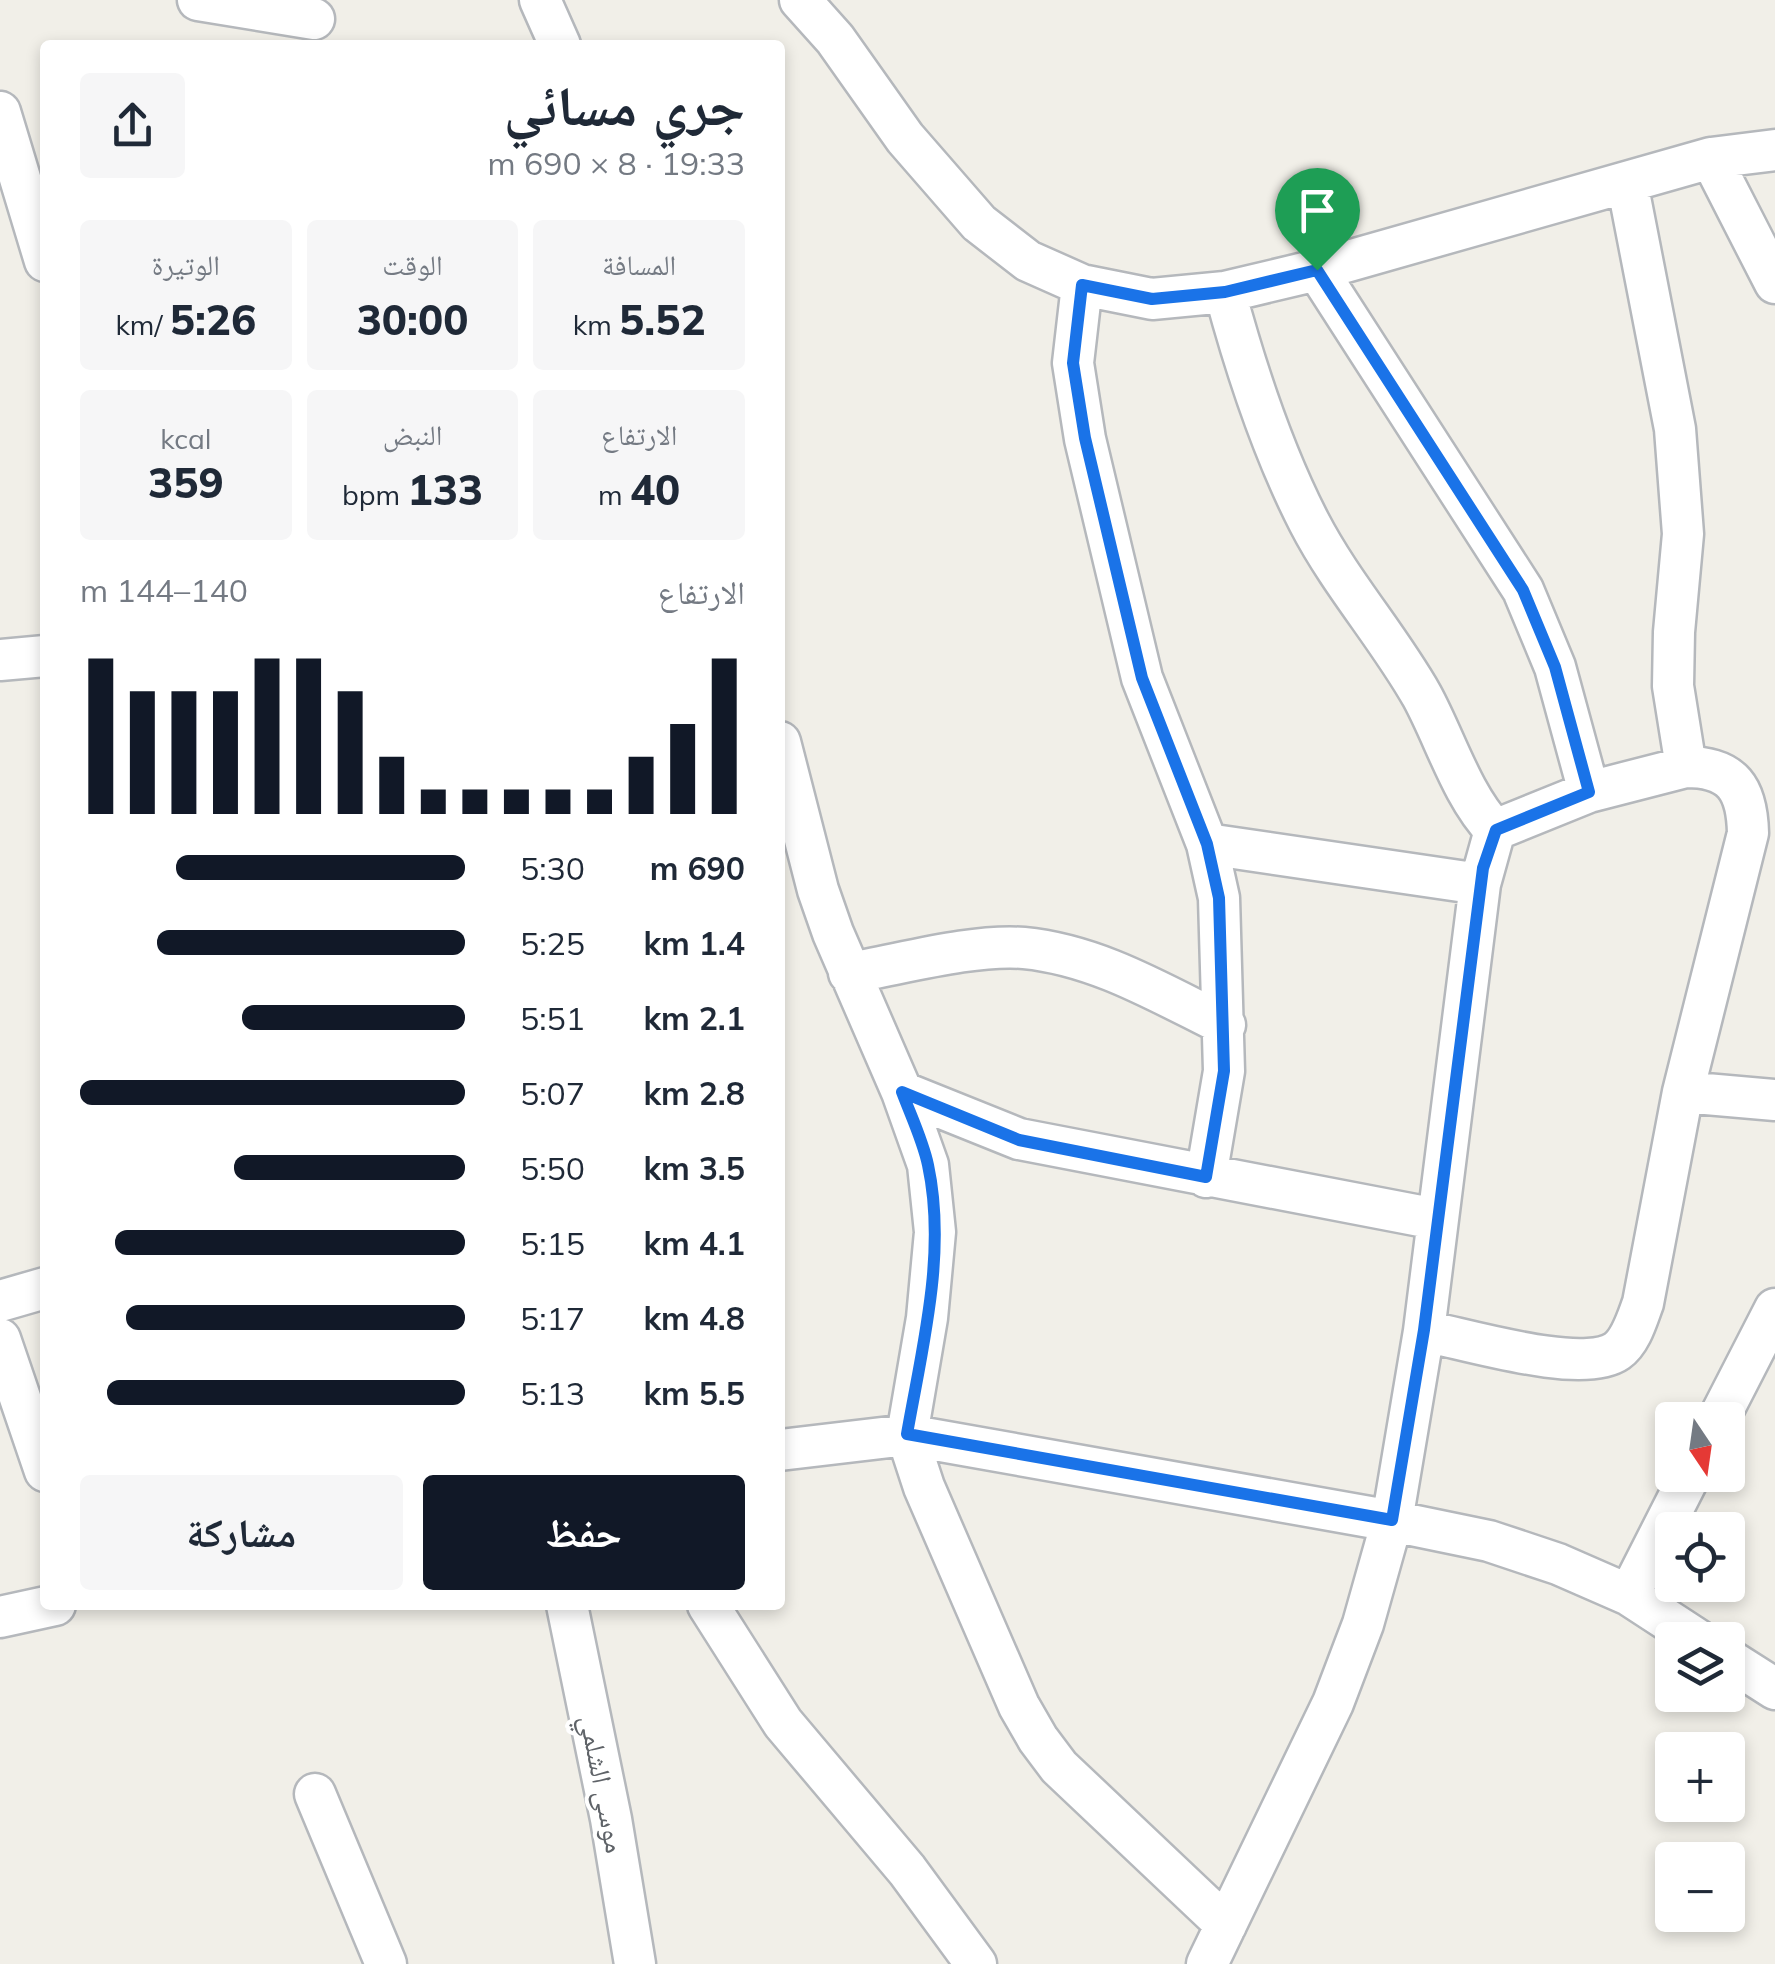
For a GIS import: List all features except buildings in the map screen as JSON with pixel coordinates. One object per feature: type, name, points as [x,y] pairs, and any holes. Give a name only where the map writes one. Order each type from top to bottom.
[{"type":"street","points":[[198,0],[315,21]]},
{"type":"street","points":[[540,0],[558,40]]},
{"type":"street","points":[[800,0],[835,40],[905,138],[979,223],[1028,261],[1082,285],[1152,299],[1225,292],[1317,270],[1711,158],[1775,150]]},
{"type":"street","points":[[0,112],[40,244]]},
{"type":"street","points":[[1711,158],[1775,283]]},
{"type":"street","points":[[1627,182],[1675,429],[1683,534],[1673,686],[1686,767]]},
{"type":"street","points":[[1317,270],[1523,590],[1555,667],[1589,792]]},
{"type":"street","points":[[1082,285],[1073,363],[1085,438],[1142,678],[1207,844],[1219,898],[1224,1071],[1206,1177]]},
{"type":"street","points":[[1225,292],[1270,433],[1309,523],[1402,662],[1443,734],[1478,810],[1496,830]]},
{"type":"street","points":[[0,660],[40,656]]},
{"type":"street","points":[[785,761],[818,890],[928,1165],[935,1232],[927,1318],[907,1434],[924,1487],[1019,1706],[1038,1739],[1059,1766],[1226,1925]]},
{"type":"street","points":[[1424,1330],[1576,1362],[1602,1360],[1620,1349],[1631,1333],[1643,1303],[1684,1092],[1748,833],[1747,810],[1738,788],[1729,776],[1702,767],[1686,767],[1589,792],[1496,830]]},
{"type":"street","points":[[1207,1964],[1334,1702],[1363,1624],[1392,1520],[1424,1330],[1480,884],[1496,830]]},
{"type":"street","points":[[1207,844],[1480,884]]},
{"type":"street","points":[[848,973],[970,952],[1020,948],[1056,953],[1109,968],[1225,1025]]},
{"type":"street","points":[[902,1092],[1019,1140],[1436,1219]]},
{"type":"street","points":[[1684,1092],[1775,1100]]},
{"type":"street","points":[[0,1301],[40,1289]]},
{"type":"street","points":[[1727,1402],[1775,1308]]},
{"type":"street","points":[[0,1339],[40,1456]]},
{"type":"street","points":[[785,1449],[907,1434],[1392,1520],[1489,1541],[1558,1564],[1629,1595],[1670,1622]]},
{"type":"street","points":[[1629,1595],[1681,1492]]},
{"type":"street","points":[[0,1617],[40,1608]]},
{"type":"street","name":"موسى الشلمي","points":[[568,1610],[611,1819],[635,1964]]},
{"type":"street","points":[[711,1610],[783,1722],[907,1870],[976,1964]]},
{"type":"street","points":[[1745,1670],[1775,1690]]},
{"type":"street","points":[[316,1794],[386,1964]]},
{"type":"route","points":[[1317,270],[1523,590],[1555,667],[1589,792],[1496,830],[1483,868],[1424,1330],[1392,1520],[907,1434],[927,1318],[935,1232],[928,1165],[902,1092],[1019,1140],[1206,1177],[1216,1126],[1224,1071],[1225,1025],[1219,898],[1207,844],[1142,678],[1085,438],[1073,363],[1082,285],[1152,299],[1225,292],[1317,270]]}]
